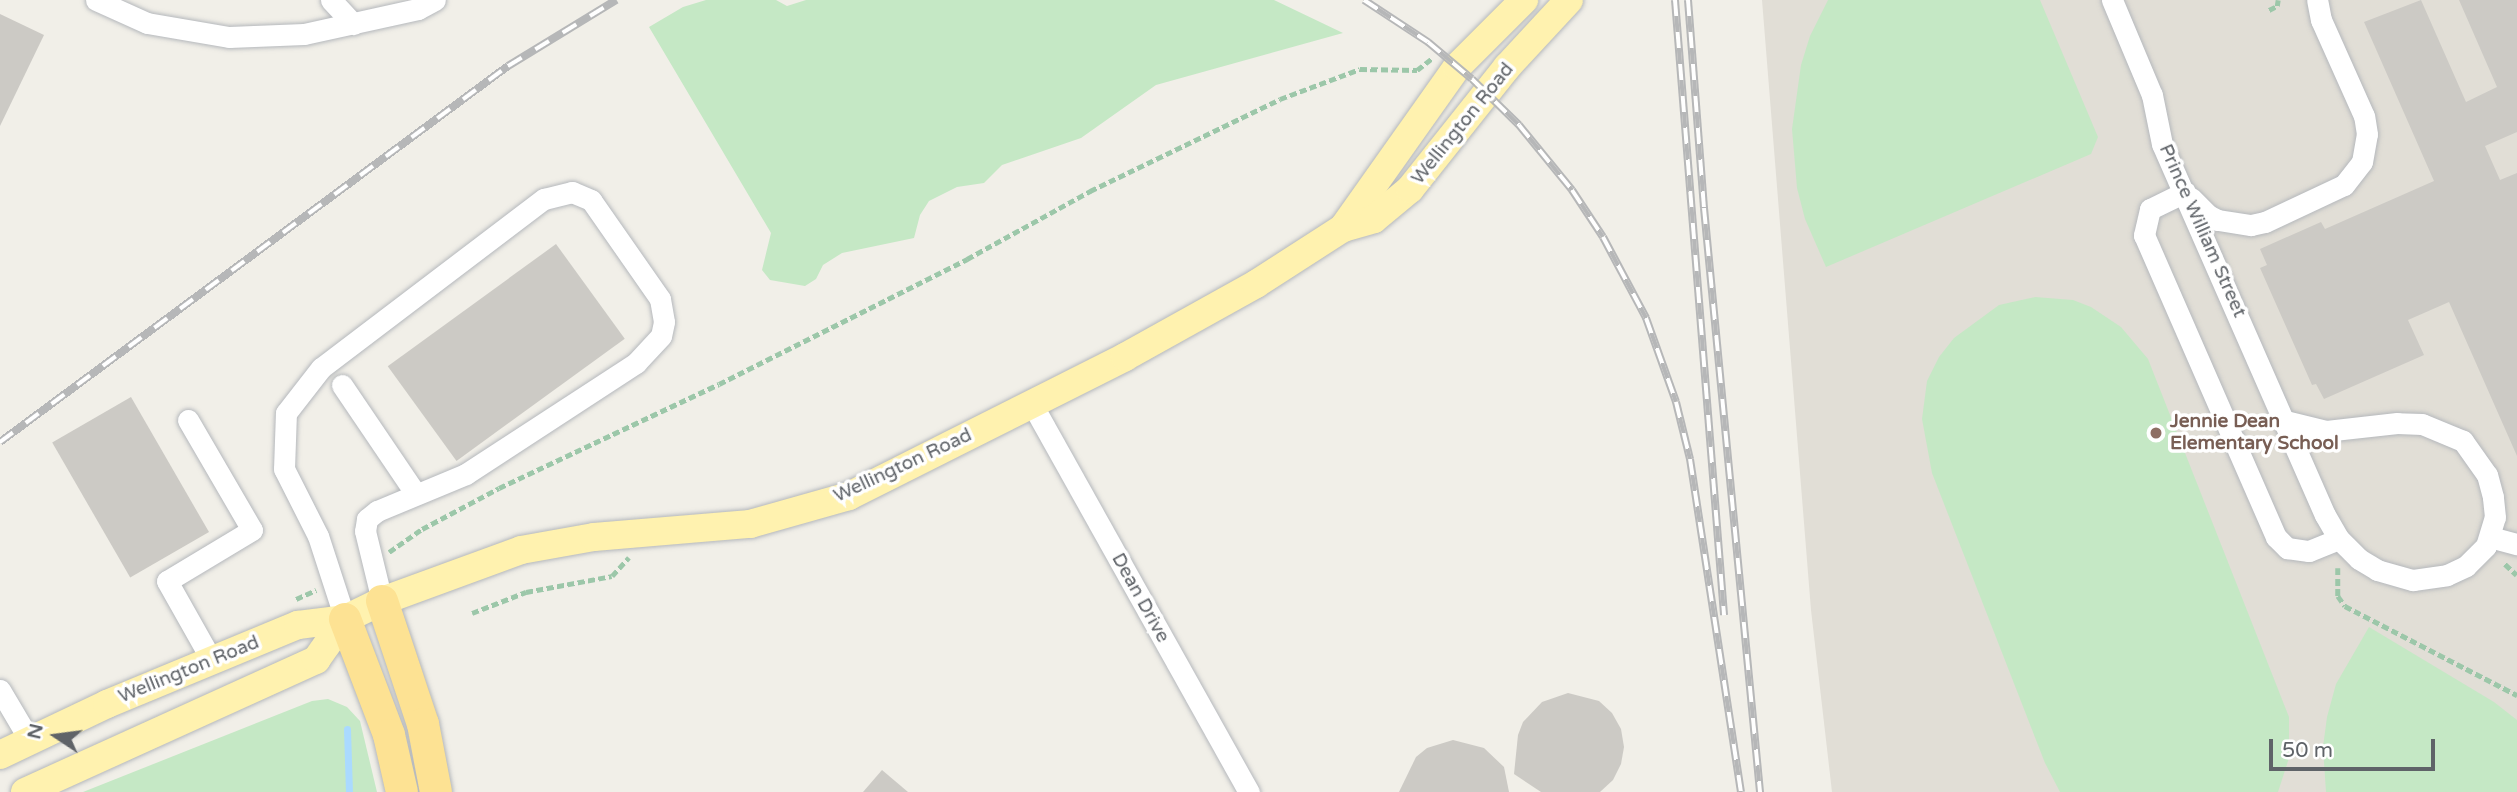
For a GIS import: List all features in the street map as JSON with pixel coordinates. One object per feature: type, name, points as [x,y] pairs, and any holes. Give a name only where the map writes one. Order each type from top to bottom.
[{"type":"highway","points":[[382,601],[423,724],[436,792]]},
{"type":"highway","points":[[345,619],[389,735],[402,792]]},
{"type":"main road","name":"Wellington Road","points":[[1343,228],[1457,67],[1524,0]]},
{"type":"main road","name":"Wellington Road","points":[[0,755],[29,739],[298,625],[345,619],[382,601],[521,550],[569,540],[750,524],[849,495],[1125,357],[1256,284],[1343,228],[1374,219],[1410,189],[1507,67],[1569,0]]},
{"type":"main road","name":"Wellington Road","points":[[25,792],[316,660],[345,619]]},
{"type":"street","points":[[96,0],[147,23],[229,37],[304,34],[418,9],[435,0]]},
{"type":"street","points":[[331,0],[353,24]]},
{"type":"street","name":"Prince William Street","points":[[2112,0],[2152,95],[2160,136],[2325,515],[2339,539],[2359,559],[2377,570],[2413,580],[2447,575],[2466,566],[2490,537]]},
{"type":"street","points":[[2317,0],[2321,20],[2364,116],[2366,148],[2351,177],[2344,184],[2277,217],[2251,225],[2232,225],[2207,215],[2185,192],[2150,209],[2144,235],[2276,537],[2287,548],[2309,551],[2339,539]]},
{"type":"street","points":[[345,619],[318,537],[284,469],[286,413],[321,368],[544,199],[572,192],[591,200],[660,299],[664,322],[660,336],[636,363],[476,467],[377,510],[367,519],[365,531],[382,601]]},
{"type":"street","points":[[342,385],[415,493]]},
{"type":"street","name":"Dean Drive","points":[[1032,404],[1249,792]]},
{"type":"street","points":[[188,420],[252,530],[167,581],[212,661]]},
{"type":"street","points":[[2285,421],[2326,431],[2397,423],[2421,424],[2446,431],[2463,441],[2487,475],[2495,517],[2490,537],[2517,544]]},
{"type":"street","points":[[0,690],[29,739]]},
{"type":"path","points":[[2269,10],[2277,6],[2278,0]]},
{"type":"path","points":[[373,564],[422,529],[499,488],[719,384],[967,259],[1090,191],[1280,99],[1360,69],[1417,70],[1437,53]]},
{"type":"path","points":[[472,613],[526,592],[612,576],[652,531]]},
{"type":"path","points":[[2339,539],[2338,596],[2345,606],[2517,695]]},
{"type":"path","points":[[2515,573],[2517,581]]},
{"type":"shaded area","name":"Jennie Dean Elementary School","points":[[1762,0],[2517,0],[2517,792],[1832,792],[1811,610]]},
{"type":"green space","points":[[706,0],[776,0],[787,6],[806,0],[1274,0],[1343,33],[1156,85],[1081,138],[1002,165],[984,183],[957,187],[929,201],[920,215],[914,238],[842,253],[823,265],[816,279],[805,286],[770,280],[762,270],[771,233],[649,27],[683,7]]},
{"type":"green space","points":[[1828,0],[2040,0],[2098,137],[2091,154],[1826,267],[1805,219],[1797,188],[1792,129],[1801,65],[1810,36]]},
{"type":"green space","points":[[2035,297],[2073,300],[2091,307],[2121,327],[2148,359],[2289,717],[2289,758],[2278,792],[2060,792],[2045,763],[1932,473],[1922,419],[1927,381],[1939,357],[1954,338],[1999,305]]},
{"type":"green space","points":[[2369,627],[2494,702],[2517,720],[2517,792],[2326,792],[2323,747],[2327,717],[2336,684]]},
{"type":"green space","points":[[328,699],[347,707],[360,721],[377,792],[83,792],[312,701]]},
{"type":"building","points":[[2421,0],[2466,102],[2497,87],[2459,0],[2517,0],[2517,132],[2485,146],[2500,180],[2517,173],[2517,456],[2449,302],[2408,320],[2424,355],[2324,399],[2316,384],[2312,385],[2260,268],[2267,265],[2260,249],[2321,222],[2325,229],[2434,181],[2364,22]]},
{"type":"building","points":[[0,14],[44,35],[0,126]]},
{"type":"building","points":[[556,244],[625,339],[456,461],[388,366]]},
{"type":"building","points":[[131,397],[209,532],[130,578],[52,442]]},
{"type":"building","points":[[1568,693],[1599,701],[1612,713],[1621,729],[1624,747],[1621,764],[1613,780],[1600,792],[1541,792],[1514,774],[1518,735],[1523,722],[1542,702]]},
{"type":"building","points":[[1453,740],[1484,748],[1504,767],[1509,792],[1399,792],[1416,757],[1427,748]]},
{"type":"building","points":[[882,770],[908,792],[863,792]]},
{"type":"waterway","points":[[347,729],[349,792]]},
{"type":"railway","points":[[0,442],[508,66],[616,0]]},
{"type":"railway","points":[[1364,0],[1428,42],[1472,79],[1519,125],[1572,190],[1603,237],[1646,318],[1676,402],[1690,459],[1741,792]]},
{"type":"railway","points":[[1675,0],[1724,615]]},
{"type":"railway","points":[[1688,0],[1704,208],[1760,792]]},
{"type":"place","name":"Jennie Dean Elementary School","points":[[2156,433]]}]
